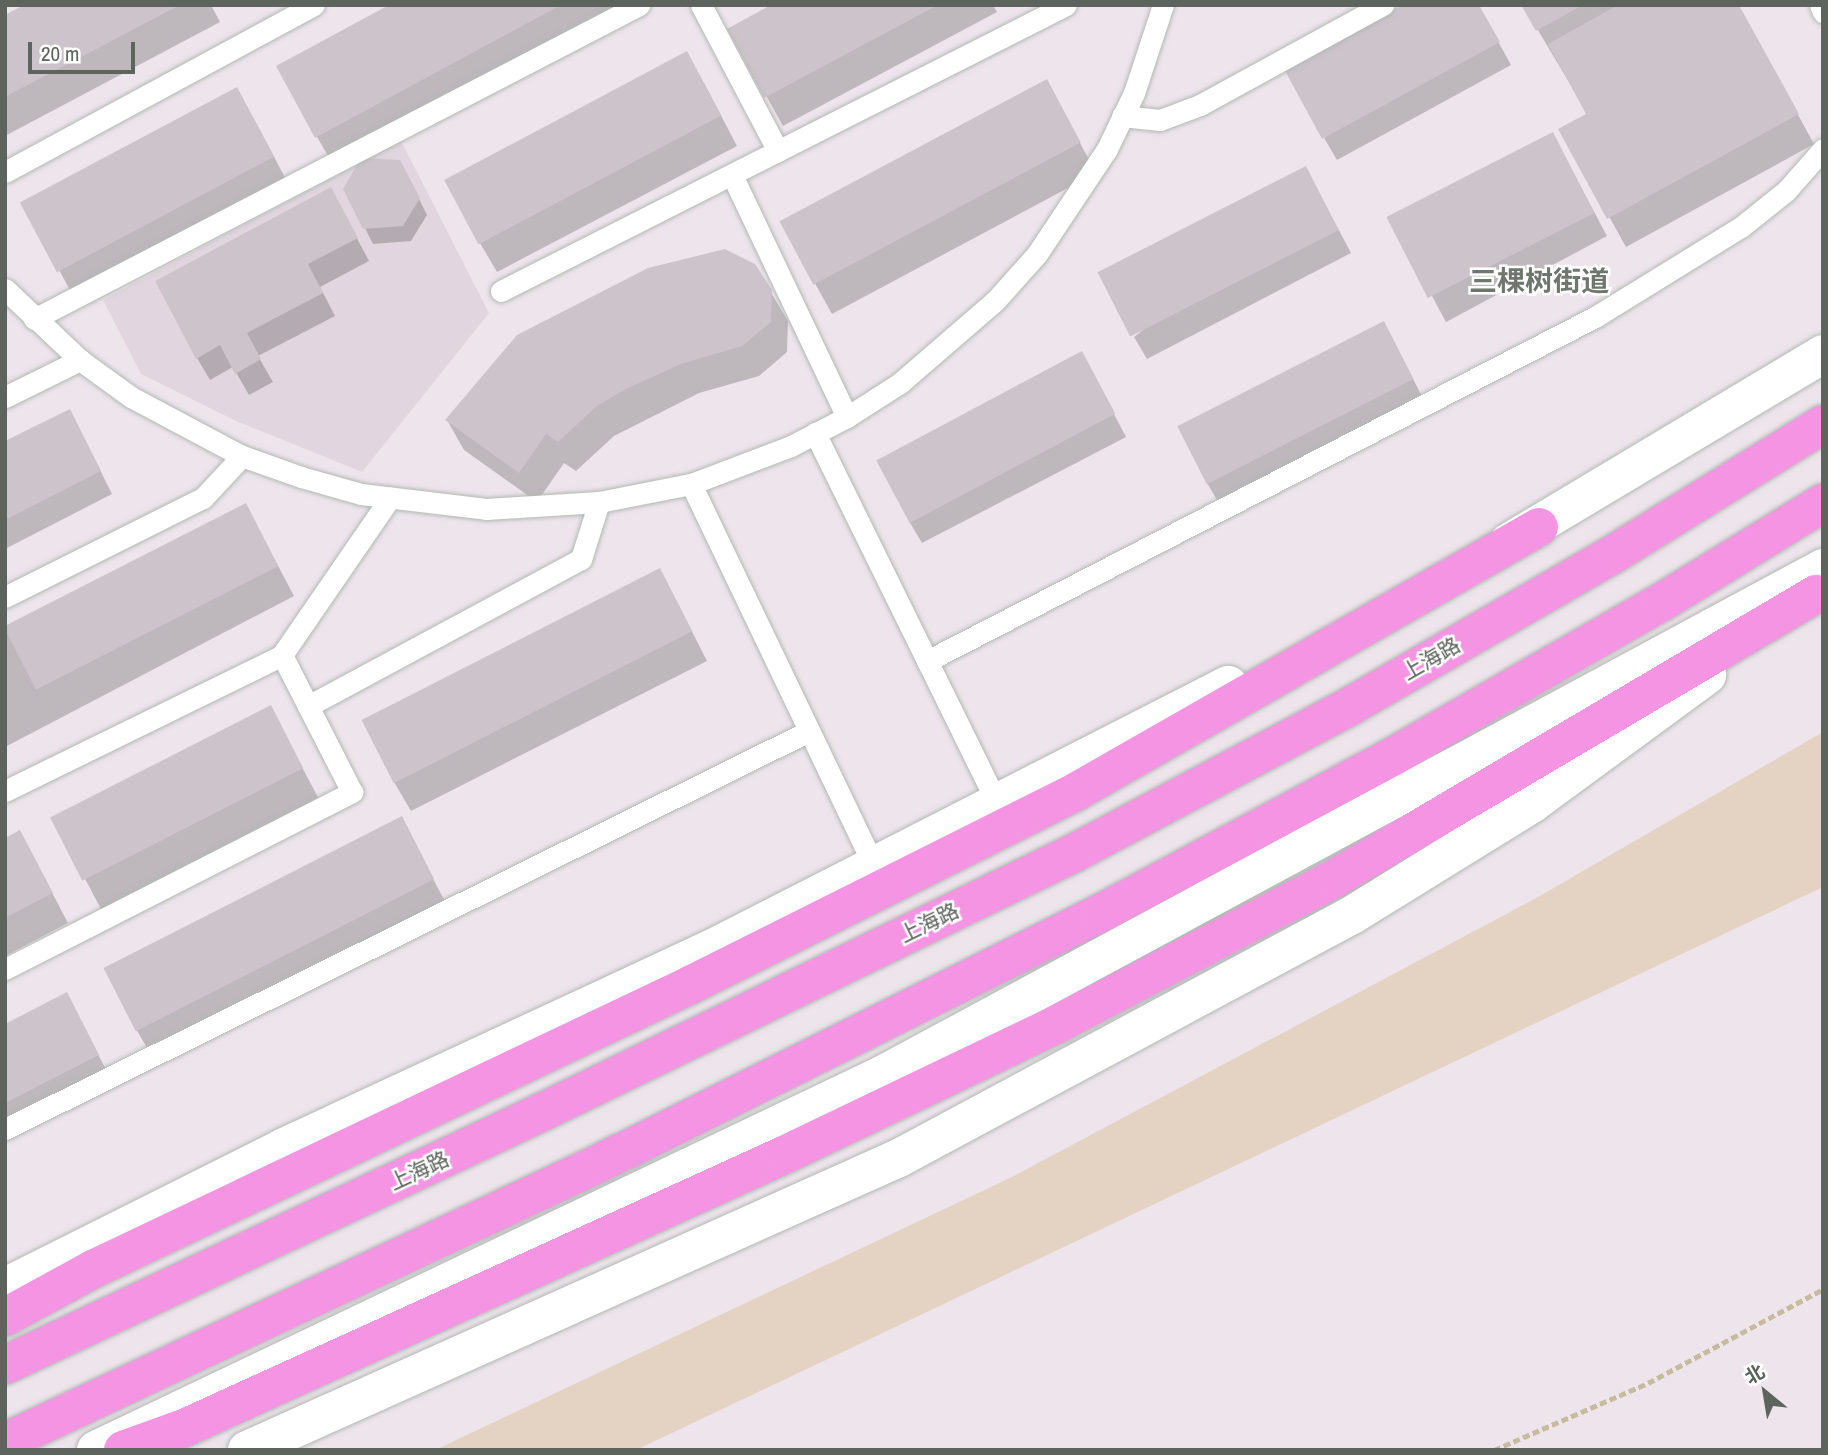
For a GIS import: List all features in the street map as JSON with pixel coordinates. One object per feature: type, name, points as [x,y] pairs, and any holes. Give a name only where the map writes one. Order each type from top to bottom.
[{"type":"highway","name":"上海路","points":[[5,1364],[530,1118],[1074,853],[1352,705],[1612,555],[1823,424]]},
{"type":"highway","points":[[5,1442],[602,1162],[1101,912],[1392,757],[1662,602],[1823,503]]},
{"type":"highway","points":[[5,1317],[93,1269],[690,985],[1077,792],[1539,527]]},
{"type":"highway","points":[[123,1450],[184,1428],[784,1155],[1060,1022],[1335,877],[1820,584]]},
{"type":"main road","points":[[5,1287],[282,1148],[711,949],[1539,527],[1823,354]]},
{"type":"main road","points":[[96,1450],[882,1075],[1820,584]]},
{"type":"main road","points":[[247,1450],[899,1158],[1352,915],[1533,803],[1820,584]]},
{"type":"lane","points":[[5,172],[314,5]]},
{"type":"lane","points":[[34,319],[639,5]]},
{"type":"lane","points":[[701,5],[778,151]]},
{"type":"lane","points":[[501,291],[1066,5]]},
{"type":"lane","points":[[5,289],[80,360],[131,397],[242,456],[301,477],[390,498],[486,509],[599,502],[691,484],[847,417],[910,375],[995,301],[1074,203],[1122,116],[1163,5]]},
{"type":"lane","points":[[1122,116],[1160,120],[1200,105],[1383,5]]},
{"type":"lane","points":[[1821,5],[1823,12]]},
{"type":"lane","points":[[928,661],[1606,311],[1741,227],[1786,191],[1823,149]]},
{"type":"lane","points":[[732,175],[847,417]]},
{"type":"lane","points":[[5,397],[80,360]]},
{"type":"lane","points":[[815,433],[997,803]]},
{"type":"lane","points":[[5,597],[203,498],[242,456]]},
{"type":"lane","points":[[691,484],[874,866]]},
{"type":"lane","points":[[5,792],[282,655],[390,498]]},
{"type":"lane","points":[[308,706],[580,559],[599,502]]},
{"type":"lane","points":[[5,969],[352,792],[282,655]]},
{"type":"lane","points":[[5,1129],[809,731]]},
{"type":"path","points":[[1494,1450],[1648,1383],[1823,1289]]},
{"type":"shaded area","points":[[401,141],[489,313],[362,472],[236,421],[141,374],[103,300]]},
{"type":"shaded area","points":[[1823,732],[1823,887],[636,1450],[435,1450],[1012,1177],[1538,897]]},
{"type":"building","points":[[24,5],[180,5],[5,97],[5,15]]},
{"type":"building","points":[[389,5],[561,5],[315,138],[276,66]]},
{"type":"building","points":[[771,5],[938,5],[764,98],[727,29]]},
{"type":"building","points":[[1402,5],[1479,5],[1500,42],[1322,139],[1284,69]]},
{"type":"building","points":[[1521,5],[1583,5],[1536,31]]},
{"type":"building","points":[[1618,5],[1739,5],[1799,114],[1607,219],[1558,129],[1586,114],[1548,44]]},
{"type":"building","points":[[687,51],[721,115],[478,245],[444,180]]},
{"type":"building","points":[[1047,79],[1081,143],[813,285],[779,221]]},
{"type":"building","points":[[237,87],[274,157],[57,272],[20,202]]},
{"type":"building","points":[[1553,132],[1594,213],[1428,298],[1386,217]]},
{"type":"building","points":[[361,158],[400,160],[420,198],[403,226],[363,229],[343,189]]},
{"type":"building","points":[[1306,166],[1339,230],[1130,336],[1098,272]]},
{"type":"building","points":[[331,187],[358,238],[308,264],[323,293],[247,333],[261,359],[235,374],[220,345],[196,359],[155,281]]},
{"type":"building","points":[[725,249],[755,264],[772,290],[771,322],[742,346],[681,364],[626,389],[597,406],[558,442],[546,434],[519,473],[445,420],[517,335],[648,268]]},
{"type":"building","points":[[1384,321],[1414,379],[1207,484],[1177,426]]},
{"type":"building","points":[[1082,351],[1115,414],[910,523],[876,460]]},
{"type":"building","points":[[70,409],[101,471],[5,520],[5,441]]},
{"type":"building","points":[[246,503],[278,566],[36,690],[5,626]]},
{"type":"building","points":[[660,568],[692,631],[394,783],[362,720]]},
{"type":"building","points":[[271,705],[303,768],[82,881],[50,818]]},
{"type":"building","points":[[402,816],[434,879],[136,1031],[104,968]]},
{"type":"building","points":[[20,830],[53,893],[5,918],[5,838]]},
{"type":"building","points":[[67,992],[99,1055],[5,1103],[5,1024]]},
{"type":"district","name":"三棵树街道","points":[[1539,281]]}]
